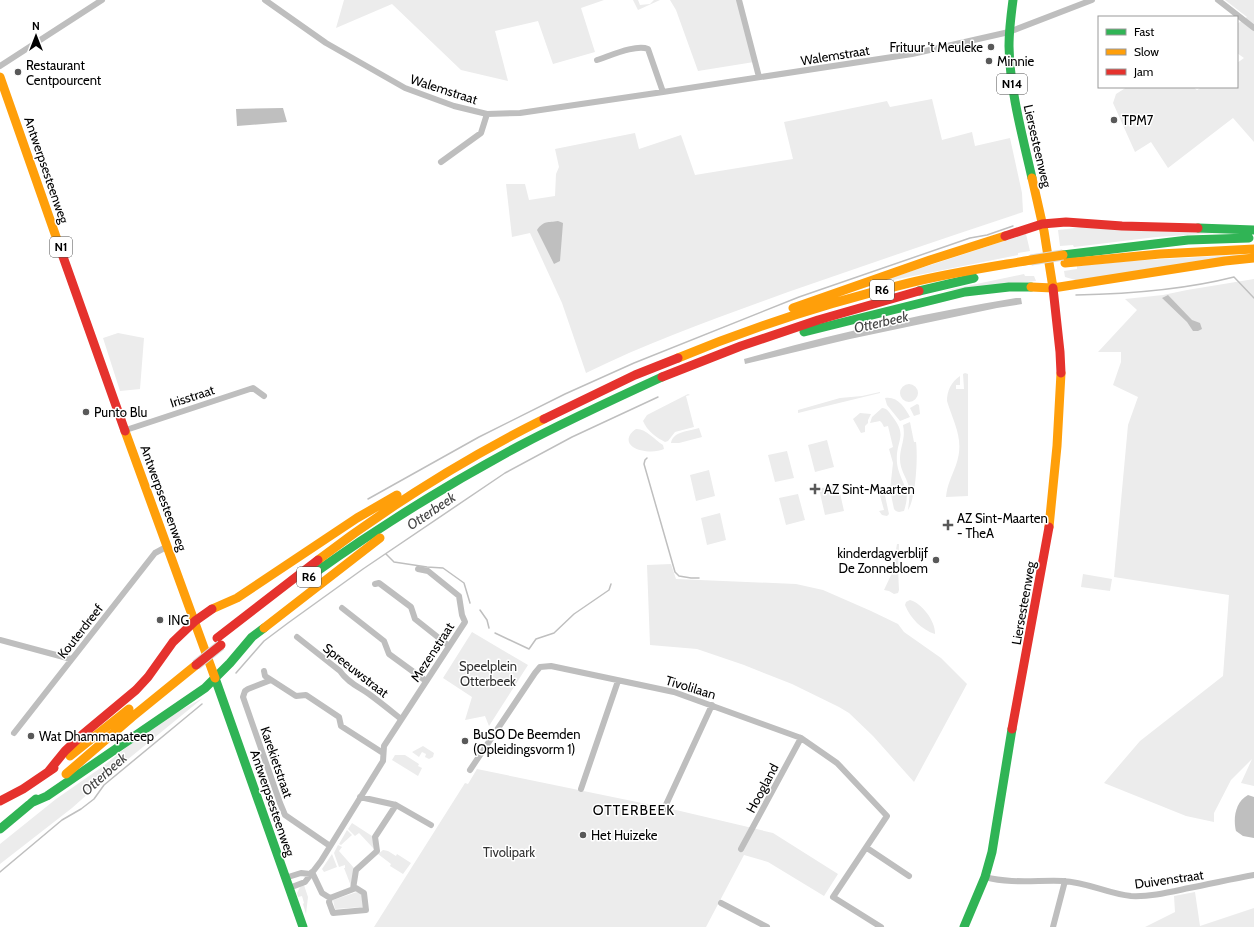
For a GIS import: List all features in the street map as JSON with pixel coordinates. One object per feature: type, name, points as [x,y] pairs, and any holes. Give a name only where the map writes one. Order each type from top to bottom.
[{"type":"main road","name":"Liersesteenweg","points":[[964,927],[985,877],[995,836],[1008,753],[1049,524],[1057,446],[1061,380],[1060,352],[1052,277],[1042,224],[1016,109],[1009,58],[1009,32],[1013,0]]},
{"type":"main road","name":"Antwerpsesteenweg","points":[[0,77],[303,927]]},
{"type":"main road","points":[[737,335],[748,326],[797,306],[930,260],[1042,224],[1066,222],[1122,226],[1254,230]]},
{"type":"main road","name":"R6","points":[[0,801],[48,772],[195,661],[349,537],[398,503],[440,477],[537,422],[597,392],[657,366],[737,335],[792,316],[894,287],[938,277],[1188,240],[1254,237]]},
{"type":"main road","name":"R6","points":[[1064,259],[1254,249]]},
{"type":"main road","points":[[741,345],[750,347],[798,333],[965,292],[1009,287],[1053,288],[1225,261],[1254,258]]},
{"type":"main road","name":"R6","points":[[219,642],[318,571],[401,516],[474,471],[555,426],[674,372],[741,345],[821,319],[945,285],[1032,264]]},
{"type":"main road","points":[[48,772],[82,735],[136,690],[148,677],[173,642],[194,621],[208,610],[237,598],[358,518],[389,500],[428,479],[440,477]]},
{"type":"main road","points":[[31,803],[46,796],[205,688],[230,663],[252,637],[392,528],[401,516]]},
{"type":"main road","name":"R6","points":[[0,829],[195,661]]},
{"type":"street","points":[[88,0],[92,7]]},
{"type":"street","points":[[0,66],[102,0]]},
{"type":"street","name":"Walemstraat","points":[[265,0],[326,43],[405,88],[454,106],[487,114],[520,112],[663,92],[912,54],[1009,32],[1092,0]]},
{"type":"street","points":[[739,0],[759,77]]},
{"type":"street","points":[[1218,0],[1254,28]]},
{"type":"street","points":[[597,60],[635,48],[644,47],[648,49],[663,92]]},
{"type":"street","points":[[441,162],[482,133],[487,114]]},
{"type":"street","name":"Irisstraat","points":[[126,430],[253,388],[264,396]]},
{"type":"street","name":"Kouterdreef","points":[[14,733],[155,553],[168,546]]},
{"type":"street","name":"Mezenstraat","points":[[360,797],[383,760],[384,746],[465,622],[462,616],[459,596],[428,571],[418,569]]},
{"type":"street","points":[[375,584],[379,583],[411,607],[415,619],[449,646]]},
{"type":"street","points":[[342,608],[384,641],[389,654],[426,681]]},
{"type":"street","name":"Spreeuwstraat","points":[[296,638],[340,671],[343,676],[368,693],[401,719]]},
{"type":"street","points":[[0,640],[72,659]]},
{"type":"street","name":"Tivolilaan","points":[[470,770],[540,667],[551,666],[674,692],[801,738],[837,763],[887,816],[833,897],[880,927]]},
{"type":"street","points":[[264,671],[264,676],[296,696],[306,695],[339,717],[341,726],[383,754]]},
{"type":"street","name":"Karekietstraat","points":[[271,680],[248,689],[245,691],[243,697],[280,803],[285,815],[330,846]]},
{"type":"street","points":[[581,789],[618,681]]},
{"type":"street","points":[[664,809],[712,705]]},
{"type":"street","name":"Hoogland","points":[[741,849],[801,738]]},
{"type":"street","points":[[289,888],[304,882],[321,861],[360,797],[396,805],[431,826]]},
{"type":"street","points":[[353,889],[356,870],[376,851],[375,837],[396,805]]},
{"type":"street","points":[[867,848],[909,876]]},
{"type":"street","points":[[285,878],[301,873],[311,873]]},
{"type":"street","points":[[311,873],[322,893],[330,898]]},
{"type":"street","name":"Duivenstraat","points":[[985,877],[1015,882],[1064,881],[1131,896],[1148,895],[1254,875]]},
{"type":"street","points":[[1053,927],[1064,881]]},
{"type":"street","points":[[356,888],[364,893],[366,910],[333,913],[329,902],[330,898],[356,888]]},
{"type":"street","points":[[721,902],[767,927]]},
{"type":"green space","points":[[344,0],[604,0],[581,8],[595,52],[553,64],[538,21],[495,31],[508,81],[461,70],[392,4],[336,28]]},
{"type":"green space","points":[[633,0],[638,0],[640,5],[650,4],[654,0],[660,0],[638,10]]},
{"type":"green space","points":[[670,0],[739,0],[754,62],[698,71],[676,10]]},
{"type":"green space","points":[[1225,0],[1254,0],[1254,142],[1233,118],[1168,168],[1151,142],[1135,152],[1113,103],[1116,94],[1125,88],[1194,88],[1197,90],[1200,88],[1238,88],[1238,62],[1244,58],[1238,54],[1238,23],[1247,17]]},
{"type":"green space","points":[[932,99],[942,140],[972,132],[975,146],[1010,138],[1022,193],[1023,212],[788,292],[661,340],[586,373],[562,303],[530,233],[512,237],[506,184],[525,184],[529,200],[555,196],[556,174],[559,167],[555,149],[635,133],[639,149],[681,135],[695,175],[793,159],[784,122],[887,101],[890,107]]},
{"type":"green space","points":[[1083,227],[1233,232],[1156,237],[1074,247],[1073,245],[1060,246],[1058,230]]},
{"type":"green space","points":[[1026,234],[1030,251],[1018,253],[1018,255],[893,280],[832,297]]},
{"type":"green space","points":[[1254,254],[1079,281],[1065,277],[1064,271],[1077,269],[1077,266],[1129,261]]},
{"type":"green space","points":[[1024,274],[1025,276],[1034,276],[1036,281],[943,291]]},
{"type":"green space","points":[[1254,279],[1254,786],[1241,783],[1252,759],[1231,780],[1214,813],[1214,822],[1186,816],[1104,783],[1140,741],[1223,676],[1229,595],[1114,577],[1128,425],[1138,397],[1113,385],[1121,362],[1121,352],[1098,352],[1137,310],[1125,299],[1163,295]]},
{"type":"green space","points":[[118,333],[144,338],[140,389],[120,391],[103,338]]},
{"type":"green space","points":[[963,374],[968,374],[968,496],[946,497],[956,465],[959,448],[958,432],[947,397],[952,384],[960,376],[960,385],[956,385],[956,389],[964,389]]},
{"type":"green space","points":[[909,384],[915,387],[918,393],[915,399],[909,402],[903,399],[900,393],[903,387]]},
{"type":"green space","points":[[880,392],[798,413],[798,410],[840,398],[862,396]]},
{"type":"green space","points":[[688,394],[690,395],[686,396],[694,427],[675,432],[668,441],[665,442],[650,431],[643,421],[647,415]]},
{"type":"green space","points":[[885,398],[894,399],[900,403],[910,417],[900,421],[887,405]]},
{"type":"green space","points":[[917,404],[919,405],[920,414],[914,416],[910,408]]},
{"type":"green space","points":[[882,408],[889,412],[897,423],[901,434],[897,463],[907,495],[904,511],[901,512],[897,512],[894,509],[890,490],[893,463],[889,449],[893,447],[888,426],[884,427],[880,421],[870,423],[872,417]]},
{"type":"green space","points":[[860,413],[871,414],[868,423],[865,426],[865,432],[861,433],[853,419]]},
{"type":"green space","points":[[910,422],[914,442],[916,442],[917,457],[915,487],[908,510],[909,488],[901,467],[900,459],[904,434],[903,425]]},
{"type":"green space","points":[[699,428],[702,437],[679,443],[671,443],[672,439],[678,434]]},
{"type":"green space","points":[[636,429],[643,430],[650,435],[663,445],[664,449],[648,451],[633,447],[629,443],[629,438],[631,433]]},
{"type":"green space","points":[[827,440],[834,467],[815,472],[808,445]]},
{"type":"green space","points":[[787,451],[794,478],[775,482],[768,455]]},
{"type":"green space","points":[[709,470],[715,496],[696,501],[690,475]]},
{"type":"green space","points":[[838,484],[844,511],[825,515],[819,489]]},
{"type":"green space","points":[[881,489],[884,491],[889,514],[887,516],[882,515],[879,511],[884,510],[879,492],[874,493],[875,490]]},
{"type":"green space","points":[[798,494],[805,520],[786,525],[779,498]]},
{"type":"green space","points":[[720,513],[726,540],[707,545],[701,518]]},
{"type":"green space","points":[[897,544],[899,544],[899,590],[898,593],[894,594],[884,590],[892,573]]},
{"type":"green space","points":[[671,564],[676,579],[796,584],[823,590],[898,624],[904,632],[941,658],[967,684],[914,782],[873,736],[849,713],[839,707],[792,684],[744,665],[697,649],[650,645],[647,565]]},
{"type":"green space","points":[[1083,574],[1112,579],[1110,591],[1081,587]]},
{"type":"green space","points":[[910,600],[919,605],[931,619],[935,629],[935,634],[926,630],[917,623],[907,610],[905,605],[906,602]]},
{"type":"green space","name":"Speelplein Otterbeek","points":[[472,632],[528,665],[489,726],[485,716],[465,720],[472,697],[443,678]]},
{"type":"green space","points":[[203,698],[116,769],[72,808],[0,864],[0,844],[56,799],[102,767],[143,734],[166,718]]},
{"type":"green space","points":[[423,746],[434,753],[433,757],[429,759],[425,757],[426,754],[422,752],[419,757],[412,752]]},
{"type":"green space","points":[[395,755],[405,755],[419,764],[418,766],[422,768],[418,776],[392,760]]},
{"type":"green space","name":"Tivolipark","points":[[477,769],[676,810],[773,833],[838,874],[824,896],[768,862],[744,855],[706,927],[374,927],[465,783],[468,784]]},
{"type":"green space","points":[[352,823],[372,836],[374,849],[359,833],[355,836],[348,829]]},
{"type":"green space","points":[[347,830],[352,835],[341,845],[339,844]]},
{"type":"green space","points":[[338,845],[342,847],[339,851],[354,868],[351,886],[344,868],[345,865],[339,867],[334,853]]},
{"type":"green space","points":[[383,850],[396,856],[397,854],[411,863],[403,874],[390,866],[391,864],[378,854]]},
{"type":"green space","points":[[332,854],[337,867],[324,872],[322,869]]},
{"type":"green space","points":[[304,885],[308,897],[306,914],[302,896],[298,897],[297,893],[300,887]]},
{"type":"green space","points":[[357,892],[362,895],[363,907],[335,909],[333,900]]},
{"type":"green space","points":[[1195,892],[1200,926],[1254,908],[1254,927],[1145,927],[1175,912],[1174,896]]},
{"type":"shaded area","points":[[283,108],[287,122],[237,126],[236,109]]},
{"type":"shaded area","points":[[558,221],[563,223],[560,261],[554,264],[537,230],[544,223]]},
{"type":"shaded area","points":[[1168,295],[1192,320],[1200,323],[1202,329],[1193,331],[1187,322],[1162,298]]},
{"type":"shaded area","points":[[1021,298],[1022,304],[850,339],[745,364],[744,359],[811,341],[913,317]]},
{"type":"shaded area","points":[[1248,795],[1254,797],[1254,838],[1243,836],[1236,831],[1235,826],[1235,816],[1238,806],[1240,802]]},
{"type":"waterway","points":[[368,499],[479,437],[565,394],[634,363],[799,297],[970,238],[987,235],[1013,226]]},
{"type":"waterway","name":"Otterbeek","points":[[1076,295],[1116,294],[1176,288],[1234,277],[1254,298]]},
{"type":"waterway","name":"Otterbeek","points":[[236,673],[264,641],[288,623],[363,569],[505,473],[572,437],[658,397]]},
{"type":"waterway","points":[[647,458],[644,464],[675,572],[679,576],[699,578]]},
{"type":"waterway","points":[[386,554],[394,562],[443,568],[464,583],[470,603]]},
{"type":"waterway","points":[[495,633],[529,649],[536,639],[554,633],[574,614],[609,590],[611,584]]},
{"type":"waterway","points":[[480,610],[487,620],[489,628]]},
{"type":"waterway","name":"Otterbeek","points":[[0,872],[62,820],[81,809],[94,799],[104,785],[202,704]]},
{"type":"traffic: fast","points":[[1013,0],[1009,40],[1010,63],[1017,112],[1032,178]]},
{"type":"traffic: fast","points":[[1198,228],[1254,230]]},
{"type":"traffic: fast","points":[[1063,255],[1188,240],[1249,238]]},
{"type":"traffic: fast","points":[[919,291],[974,278]]},
{"type":"traffic: fast","points":[[804,332],[965,292],[1009,287],[1031,287]]},
{"type":"traffic: fast","points":[[313,574],[414,507],[492,460],[572,419],[662,377]]},
{"type":"traffic: fast","points":[[31,803],[47,796],[205,688],[230,663],[252,637],[264,628]]},
{"type":"traffic: fast","points":[[215,678],[303,927]]},
{"type":"traffic: fast","points":[[964,927],[985,877],[992,852],[1012,729]]},
{"type":"traffic: fast","points":[[0,829],[36,799]]},
{"type":"traffic: slow","points":[[0,77],[61,251]]},
{"type":"traffic: slow","points":[[1032,178],[1044,231],[1053,288]]},
{"type":"traffic: slow","points":[[793,308],[930,260],[1005,236]]},
{"type":"traffic: slow","points":[[1065,263],[1160,254],[1254,249]]},
{"type":"traffic: slow","points":[[1031,260],[1063,255]]},
{"type":"traffic: slow","points":[[1031,287],[1053,288],[1225,261],[1254,258]]},
{"type":"traffic: slow","points":[[678,358],[734,336],[850,298],[939,276],[1031,260]]},
{"type":"traffic: slow","points":[[1049,527],[1057,446],[1061,373]]},
{"type":"traffic: slow","points":[[318,560],[372,521],[428,484],[485,450],[544,419]]},
{"type":"traffic: slow","points":[[125,431],[215,678]]},
{"type":"traffic: slow","points":[[212,609],[237,598],[357,518],[397,495]]},
{"type":"traffic: slow","points":[[264,628],[380,538]]},
{"type":"traffic: slow","points":[[66,774],[132,717],[196,665]]},
{"type":"traffic: slow","points":[[70,756],[129,709]]},
{"type":"traffic: jam","points":[[1005,236],[1042,224],[1066,222],[1122,226],[1198,228]]},
{"type":"traffic: jam","points":[[61,251],[125,431]]},
{"type":"traffic: jam","points":[[1053,288],[1061,373]]},
{"type":"traffic: jam","points":[[662,377],[741,346],[818,320],[919,291]]},
{"type":"traffic: jam","points":[[544,419],[635,375],[678,358]]},
{"type":"traffic: jam","points":[[1012,729],[1049,527]]},
{"type":"traffic: jam","points":[[217,638],[318,560]]},
{"type":"traffic: jam","points":[[48,772],[65,751],[82,735],[136,690],[148,677],[173,642],[195,621],[212,609]]},
{"type":"traffic: jam","points":[[196,665],[221,645]]},
{"type":"traffic: jam","points":[[0,801],[23,789],[54,768]]},
{"type":"place","name":"Frituur 't Meuleke","points":[[991,47]]},
{"type":"place","name":"Minnie","points":[[989,61]]},
{"type":"place","name":"Restaurant Centpourcent","points":[[18,72]]},
{"type":"place","name":"TPM7","points":[[1114,120]]},
{"type":"place","name":"Punto Blu","points":[[86,412]]},
{"type":"place","name":"AZ Sint-Maarten","points":[[815,489]]},
{"type":"place","name":"AZ Sint-Maarten - TheA","points":[[948,525]]},
{"type":"place","name":"kinderdagverblijf De Zonnebloem","points":[[936,560]]},
{"type":"place","name":"ING","points":[[160,620]]},
{"type":"place","name":"Wat Dhammapateep","points":[[31,736]]},
{"type":"place","name":"BuSO De Beemden (Opleidingsvorm 1)","points":[[465,741]]},
{"type":"place","name":"Het Huizeke","points":[[583,835]]},
{"type":"district","name":"OTTERBEEK","points":[[634,810]]}]
